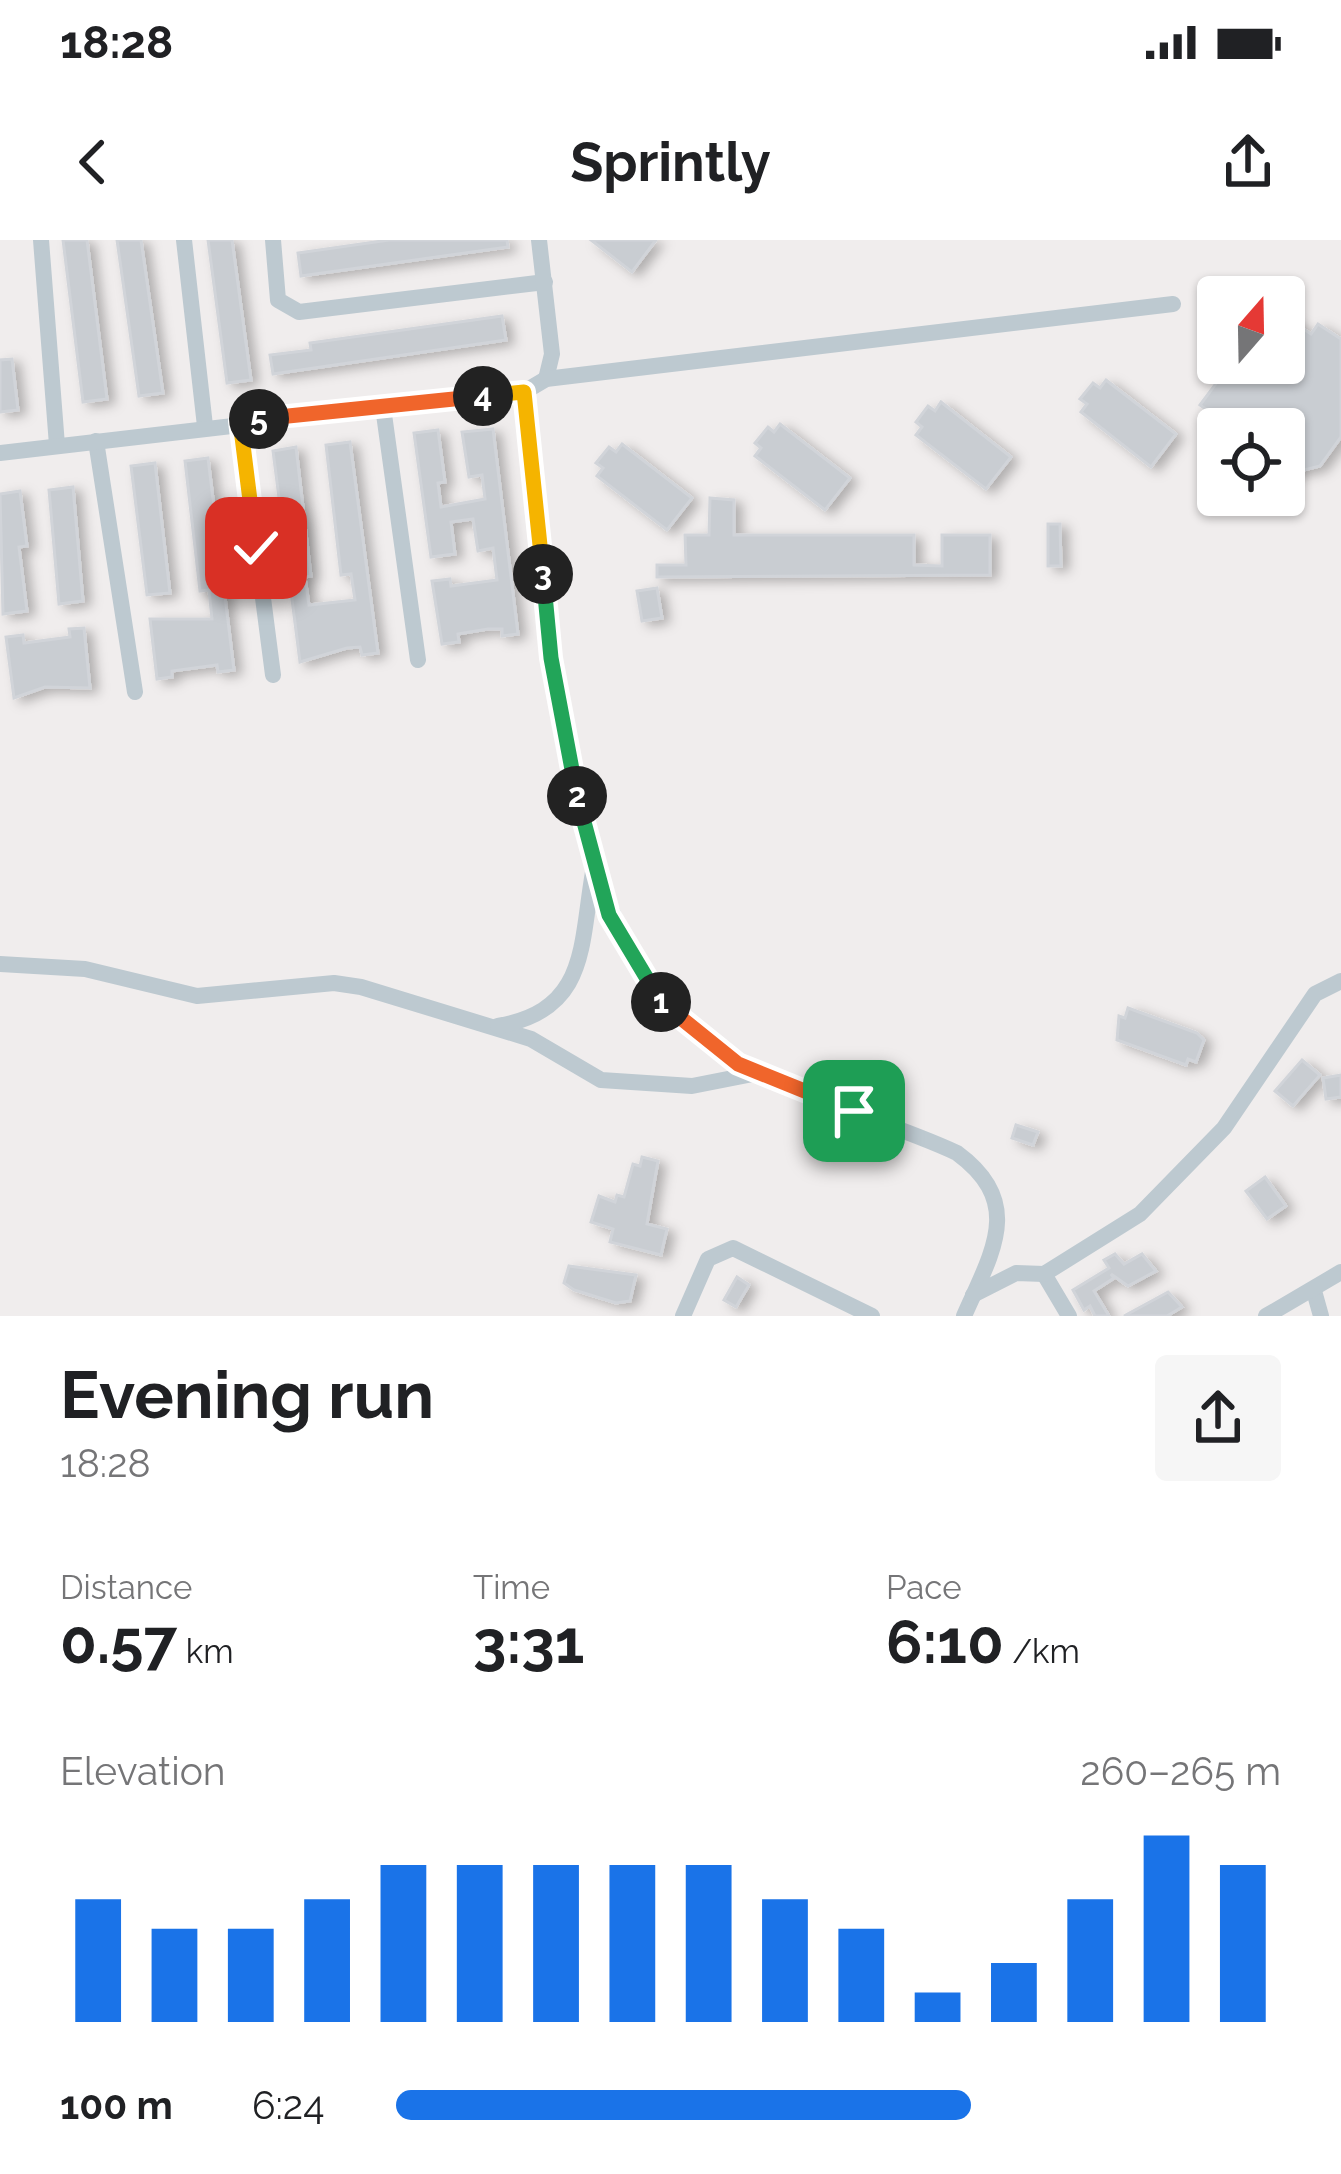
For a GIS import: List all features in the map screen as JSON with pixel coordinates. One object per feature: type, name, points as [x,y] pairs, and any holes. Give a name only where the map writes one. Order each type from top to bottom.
[{"type":"street","points":[[40,240],[58,446]]},
{"type":"street","points":[[184,240],[205,426]]},
{"type":"street","points":[[273,240],[278,300],[299,312],[545,282]]},
{"type":"street","points":[[539,240],[552,353],[546,379]]},
{"type":"street","points":[[0,453],[240,421],[524,392],[546,379],[1174,304]]},
{"type":"street","points":[[524,392],[551,658],[594,868],[620,938],[659,1000],[712,1047],[758,1073],[938,1144],[980,1173],[998,1202],[999,1216],[964,1316]]},
{"type":"street","points":[[383,407],[418,660]]},
{"type":"street","points":[[240,421],[274,675]]},
{"type":"street","points":[[96,441],[135,692]]},
{"type":"street","points":[[491,1027],[522,1022],[566,993],[577,970],[594,868]]},
{"type":"street","points":[[0,964],[86,969],[197,996],[334,983],[531,1039],[601,1080],[692,1087],[758,1073]]},
{"type":"street","points":[[973,1295],[1016,1273],[1044,1274],[1103,1241],[1171,1186],[1223,1128],[1300,1011],[1316,994],[1341,981]]},
{"type":"street","points":[[682,1316],[708,1259],[733,1249],[872,1316]]},
{"type":"street","points":[[1266,1316],[1341,1272]]},
{"type":"street","points":[[1044,1274],[1069,1316]]},
{"type":"street","points":[[1314,1291],[1321,1316]]},
{"type":"building","points":[[63,240],[87,240],[107,399],[83,402]]},
{"type":"building","points":[[117,240],[141,240],[163,393],[139,396]]},
{"type":"building","points":[[208,240],[232,240],[251,380],[227,383]]},
{"type":"building","points":[[389,240],[507,240],[508,247],[301,276],[298,253]]},
{"type":"building","points":[[591,240],[656,240],[632,272]]},
{"type":"building","points":[[502,316],[506,340],[273,374],[270,355],[311,350],[310,343]]},
{"type":"building","points":[[1318,324],[1341,339],[1341,437],[1320,466],[1305,470],[1305,408],[1200,405],[1216,384],[1305,384],[1305,330],[1311,334]]},
{"type":"building","points":[[12,359],[18,410],[0,412],[0,360]]},
{"type":"building","points":[[1106,380],[1176,434],[1151,467],[1081,412],[1087,404],[1080,399],[1093,383],[1100,388]]},
{"type":"building","points":[[941,402],[1011,457],[986,489],[916,435],[922,427],[916,422],[928,406],[935,411]]},
{"type":"building","points":[[780,424],[850,478],[825,510],[755,456],[761,448],[755,443],[768,427],[774,432]]},
{"type":"building","points":[[493,429],[518,634],[502,636],[502,629],[488,629],[458,634],[459,642],[442,644],[432,581],[450,579],[451,586],[497,580],[493,548],[478,551],[473,519],[451,522],[455,554],[431,557],[414,433],[438,430],[445,482],[438,483],[441,507],[485,499],[482,475],[469,477],[462,432]]},
{"type":"building","points":[[350,442],[378,653],[362,655],[360,647],[347,648],[300,662],[273,451],[296,447],[311,576],[305,577],[309,605],[355,600],[351,574],[341,575],[326,445]]},
{"type":"building","points":[[622,444],[692,498],[667,530],[597,476],[603,468],[596,463],[609,447],[616,452]]},
{"type":"building","points":[[208,458],[234,670],[218,672],[217,665],[172,671],[172,677],[157,679],[150,619],[212,619],[209,590],[200,591],[185,461]]},
{"type":"building","points":[[155,463],[170,593],[147,595],[131,466]]},
{"type":"building","points":[[73,487],[83,601],[59,604],[49,490]]},
{"type":"building","points":[[20,491],[27,546],[19,547],[27,611],[3,614],[0,494]]},
{"type":"building","points":[[710,498],[734,500],[734,535],[914,535],[914,565],[942,566],[942,535],[990,535],[990,575],[657,577],[657,565],[686,565],[685,535],[709,535]]},
{"type":"building","points":[[1048,524],[1060,524],[1061,566],[1048,566]]},
{"type":"building","points":[[657,588],[662,618],[642,621],[637,591]]},
{"type":"building","points":[[84,628],[90,688],[45,687],[14,698],[6,637],[23,635],[24,643],[70,637],[69,629]]},
{"type":"building","points":[[1128,1008],[1197,1033],[1204,1040],[1196,1062],[1188,1059],[1186,1065],[1117,1040],[1119,1016],[1125,1018]]},
{"type":"building","points":[[1302,1060],[1320,1075],[1293,1106],[1275,1091]]},
{"type":"building","points":[[1341,1075],[1341,1097],[1326,1099],[1323,1078]]},
{"type":"building","points":[[1016,1125],[1038,1132],[1033,1145],[1012,1138]]},
{"type":"building","points":[[642,1157],[658,1161],[647,1224],[667,1229],[661,1255],[610,1242],[613,1229],[591,1222],[599,1196],[615,1202],[617,1195],[624,1197],[633,1164],[640,1166]]},
{"type":"building","points":[[1265,1177],[1286,1206],[1267,1219],[1246,1191]]},
{"type":"building","points":[[1115,1254],[1124,1264],[1142,1254],[1156,1271],[1128,1286],[1111,1274],[1114,1278],[1094,1291],[1109,1316],[1095,1316],[1090,1306],[1084,1310],[1073,1290],[1109,1268],[1104,1260]]},
{"type":"building","points":[[569,1266],[636,1275],[630,1301],[616,1303],[574,1290],[564,1283]]},
{"type":"building","points":[[737,1277],[749,1285],[736,1307],[724,1300]]},
{"type":"building","points":[[1168,1292],[1182,1307],[1167,1316],[1124,1316]]},
{"type":"route","points":[[256,548],[240,421],[524,392],[561,722],[609,915],[659,1000],[712,1047],[738,1064],[854,1111]]}]
